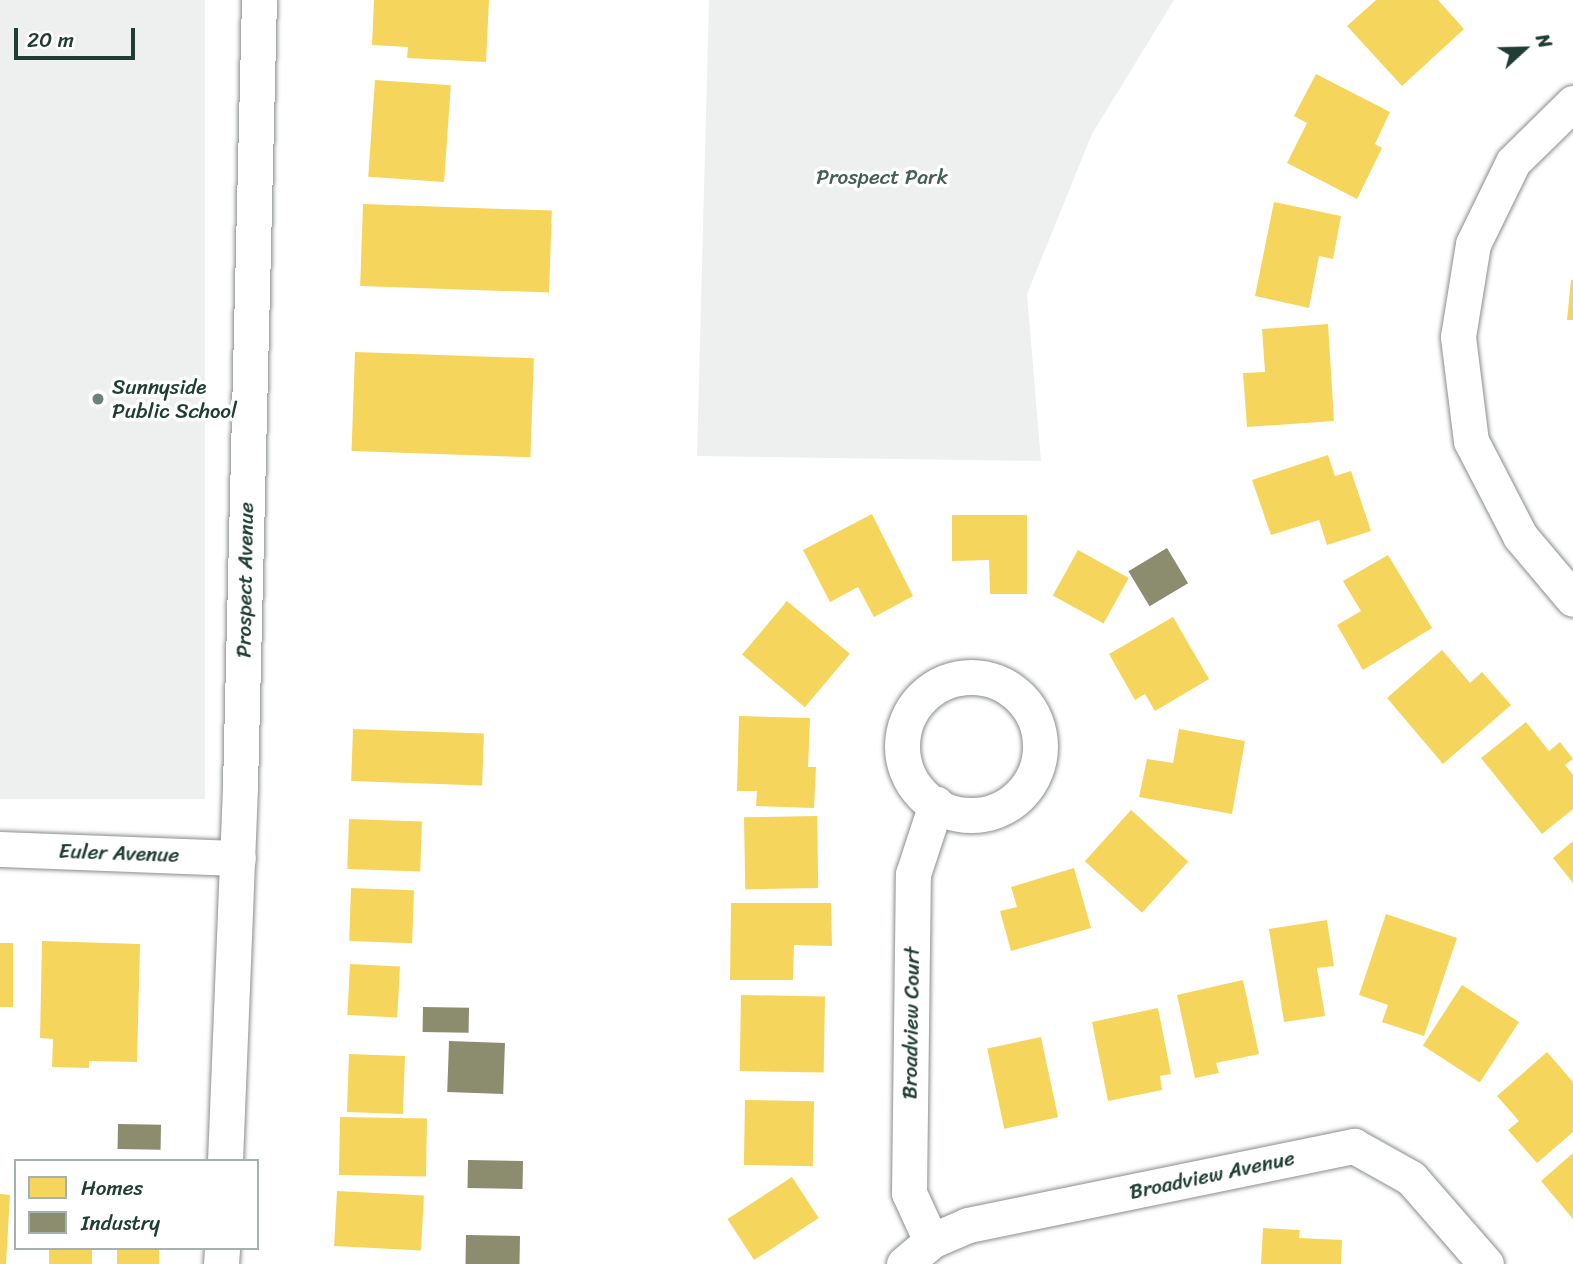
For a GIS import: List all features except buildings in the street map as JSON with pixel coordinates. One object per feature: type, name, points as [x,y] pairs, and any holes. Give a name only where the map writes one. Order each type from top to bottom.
[{"type":"street","name":"Prospect Avenue","points":[[225,1159],[238,858],[259,0]]},
{"type":"street","points":[[1573,103],[1513,162],[1473,244],[1458,337],[1471,441],[1520,536],[1573,599]]},
{"type":"street","name":"Broadview Court","points":[[931,1241],[909,1193],[913,874],[936,804]]},
{"type":"street","name":"Euler Avenue","points":[[0,849],[238,858]]},
{"type":"street","name":"Broadview Avenue","points":[[904,1264],[931,1241],[968,1225],[1354,1146],[1411,1178],[1486,1264]]},
{"type":"shaded area","name":"Sunnyside Public School","points":[[0,0],[205,0],[205,799],[0,799]]},
{"type":"shaded area","name":"Prospect Park","points":[[709,0],[1174,0],[1092,134],[1027,294],[1041,461],[697,456]]},
{"type":"place","name":"Sunnyside Public School","points":[[98,399]]}]
